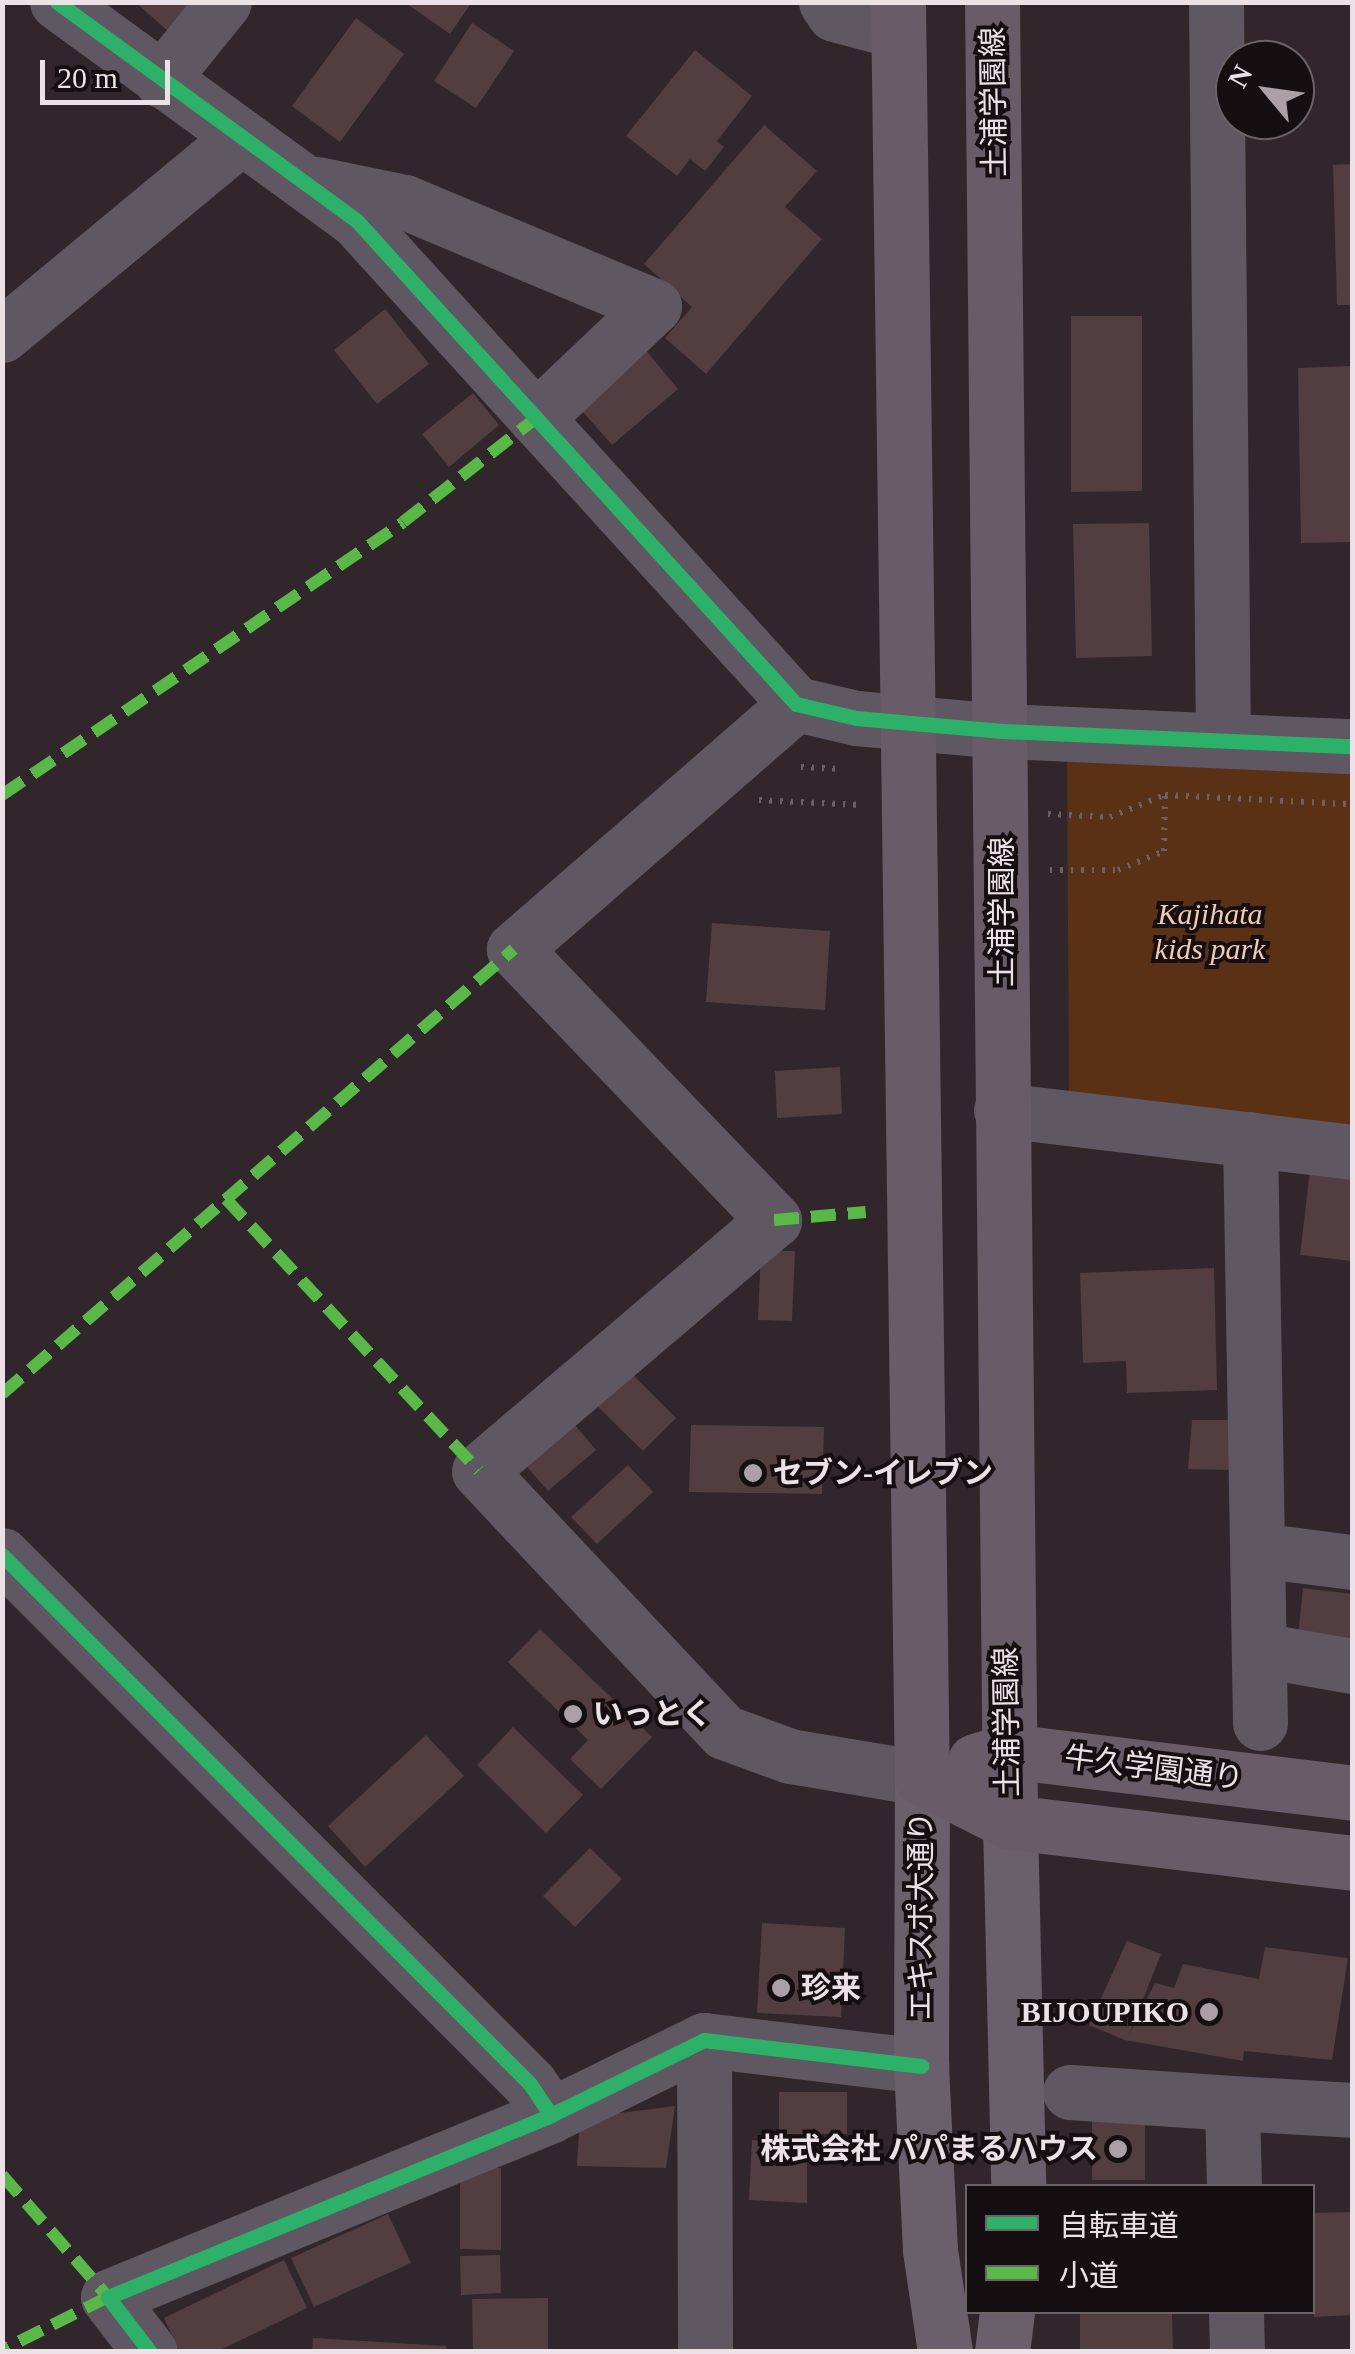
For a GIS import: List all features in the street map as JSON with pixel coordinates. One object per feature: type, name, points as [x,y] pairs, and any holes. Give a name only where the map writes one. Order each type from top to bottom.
[{"type":"highway","name":"土浦学園線","points":[[992,2],[1010,1822]]},
{"type":"highway","points":[[898,17],[912,721],[922,1778],[1010,1822],[1352,1863]]},
{"type":"highway","name":"牛久学園通り","points":[[922,1778],[1008,1751],[1352,1792]]},
{"type":"main road","name":"エキスポ大通り","points":[[922,1778],[921,2066],[930,2250],[945,2352]]},
{"type":"main road","points":[[1010,1822],[1018,2184]]},
{"type":"main road","points":[[1002,2352],[1007,2314]]},
{"type":"street","points":[[57,2],[357,221],[796,704],[856,718],[1002,730],[1352,746]]},
{"type":"street","points":[[161,80],[224,2]]},
{"type":"street","points":[[826,2],[834,14],[898,17]]},
{"type":"street","points":[[1216,2],[1223,740]]},
{"type":"street","points":[[2,336],[240,138]]},
{"type":"street","points":[[300,180],[405,202],[654,306],[536,418]]},
{"type":"street","points":[[796,704],[514,948],[774,1220],[479,1471],[724,1732],[790,1756],[922,1778]]},
{"type":"street","points":[[1001,1110],[1352,1152]]},
{"type":"street","points":[[1250,1139],[1260,1723]]},
{"type":"street","points":[[1258,1550],[1352,1562]]},
{"type":"street","points":[[2,1555],[530,2084],[551,2115]]},
{"type":"street","points":[[1260,1650],[1352,1666]]},
{"type":"street","points":[[704,2040],[705,2352]]},
{"type":"street","points":[[150,2352],[108,2297],[551,2115],[704,2040],[921,2066]]},
{"type":"street","points":[[1070,2092],[1352,2110]]},
{"type":"street","points":[[1232,2103],[1234,2184]]},
{"type":"street","points":[[1236,2314],[1237,2352]]},
{"type":"path","points":[[784,766],[853,769]]},
{"type":"path","points":[[754,800],[764,789]]},
{"type":"path","points":[[1110,817],[1166,795],[1352,804]]},
{"type":"path","points":[[1050,870],[1118,870],[1164,851],[1166,795]]},
{"type":"green space","name":"Kajihata kids park","points":[[1067,757],[1352,761],[1352,1133],[1069,1102]]},
{"type":"building","points":[[135,2],[192,2],[168,31]]},
{"type":"building","points":[[404,2],[472,2],[450,34]]},
{"type":"building","points":[[356,18],[404,54],[340,142],[292,106]]},
{"type":"building","points":[[472,23],[514,51],[476,108],[434,81]]},
{"type":"building","points":[[695,50],[752,96],[717,141],[724,147],[705,171],[690,159],[677,176],[626,136]]},
{"type":"building","points":[[764,125],[817,171],[785,207],[822,239],[706,374],[665,338],[692,307],[644,264]]},
{"type":"building","points":[[1352,164],[1352,305],[1337,305],[1333,165]]},
{"type":"building","points":[[385,309],[429,364],[377,404],[334,350]]},
{"type":"building","points":[[1071,316],[1142,316],[1142,491],[1071,492]]},
{"type":"building","points":[[643,347],[678,389],[612,445],[576,404]]},
{"type":"building","points":[[1352,366],[1352,542],[1301,543],[1298,368]]},
{"type":"building","points":[[473,393],[499,425],[449,467],[422,434]]},
{"type":"building","points":[[1149,523],[1152,656],[1076,658],[1073,524]]},
{"type":"building","points":[[712,923],[830,931],[825,1010],[706,1002]]},
{"type":"building","points":[[840,1067],[842,1114],[777,1118],[775,1071]]},
{"type":"building","points":[[1310,1170],[1352,1175],[1352,1261],[1300,1255]]},
{"type":"building","points":[[761,1251],[795,1251],[792,1321],[758,1320]]},
{"type":"building","points":[[1214,1268],[1217,1390],[1127,1393],[1126,1361],[1083,1363],[1080,1273]]},
{"type":"building","points":[[626,1368],[676,1418],[643,1451],[592,1401]]},
{"type":"building","points":[[569,1418],[596,1450],[548,1491],[521,1460]]},
{"type":"building","points":[[1192,1420],[1231,1420],[1231,1470],[1188,1469]]},
{"type":"building","points":[[691,1425],[824,1427],[822,1494],[689,1492]]},
{"type":"building","points":[[628,1465],[653,1492],[597,1544],[571,1517]]},
{"type":"building","points":[[1303,1588],[1352,1594],[1352,1647],[1298,1636]]},
{"type":"building","points":[[540,1629],[652,1737],[601,1789],[570,1759],[588,1740],[508,1662]]},
{"type":"building","points":[[513,1727],[583,1795],[546,1833],[477,1765]]},
{"type":"building","points":[[426,1735],[464,1776],[365,1867],[328,1826]]},
{"type":"building","points":[[590,1848],[622,1879],[575,1927],[543,1896]]},
{"type":"building","points":[[762,1923],[845,1928],[841,2017],[757,2013]]},
{"type":"building","points":[[1127,1941],[1161,1954],[1129,2035],[1155,1983],[1174,1988],[1183,1964],[1259,1979],[1265,1947],[1348,1958],[1332,2060],[1244,2051],[1243,2061],[1125,2040],[1089,2025]]},
{"type":"building","points":[[779,2092],[847,2092],[847,2134],[779,2134]]},
{"type":"building","points":[[675,2106],[666,2168],[577,2166],[580,2118]]},
{"type":"building","name":"株式会社 パパまるハウス","points":[[1092,2118],[1145,2118],[1145,2180],[1092,2180]]},
{"type":"building","points":[[752,2140],[807,2143],[807,2203],[749,2200]]},
{"type":"building","points":[[460,2168],[501,2168],[501,2250],[460,2249]]},
{"type":"building","points":[[1352,2212],[1352,2315],[1314,2317],[1315,2213]]},
{"type":"building","points":[[388,2214],[411,2263],[314,2307],[291,2258]]},
{"type":"building","points":[[500,2255],[501,2293],[461,2295],[460,2256]]},
{"type":"building","points":[[284,2260],[307,2308],[216,2352],[180,2352],[164,2318]]},
{"type":"building","points":[[548,2298],[548,2352],[473,2352],[472,2299]]},
{"type":"building","points":[[1080,2314],[1172,2314],[1173,2352],[1080,2352]]},
{"type":"building","points":[[313,2338],[446,2346],[446,2352],[312,2352]]},
{"type":"marked path","points":[[2,795],[403,522],[536,418]]},
{"type":"marked path","points":[[2,1394],[514,949]]},
{"type":"marked path","points":[[226,1199],[479,1471]]},
{"type":"marked path","points":[[774,1220],[866,1212]]},
{"type":"marked path","points":[[2,2175],[108,2297],[2,2350]]},
{"type":"cycle path","points":[[57,2],[357,221],[796,704],[856,718],[1002,731],[1352,746]]},
{"type":"cycle path","points":[[2,1555],[530,2084],[551,2115]]},
{"type":"cycle path","points":[[150,2352],[108,2297],[551,2115],[704,2040],[921,2066]]},
{"type":"place","name":"セブン-イレブン","points":[[753,1473]]},
{"type":"place","name":"いっとく","points":[[573,1714]]},
{"type":"place","name":"珍来","points":[[781,1988]]},
{"type":"place","name":"BIJOUPIKO","points":[[1209,2012]]},
{"type":"place","name":"株式会社 パパまるハウス","points":[[1118,2149]]}]
